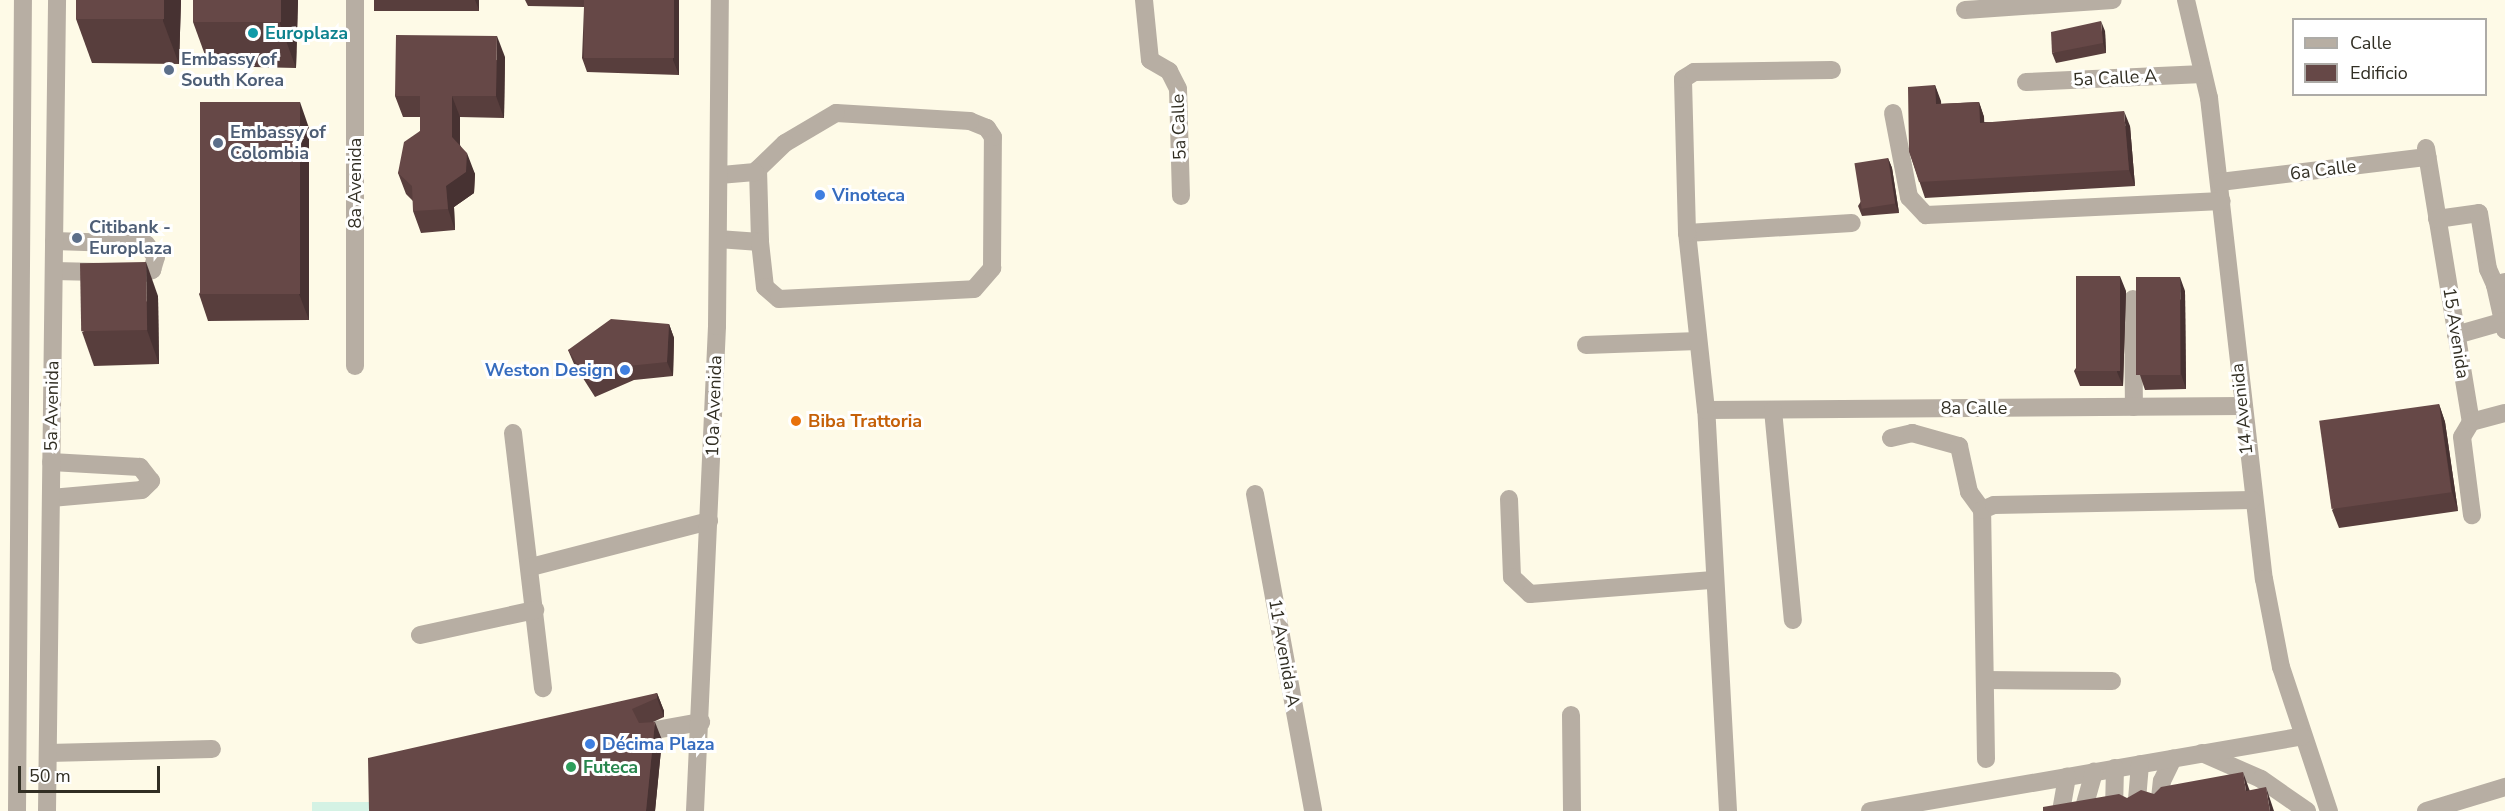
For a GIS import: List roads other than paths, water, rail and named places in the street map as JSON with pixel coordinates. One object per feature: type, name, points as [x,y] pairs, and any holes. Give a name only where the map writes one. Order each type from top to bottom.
[{"type":"street","name":"5a Avenida","points":[[17,811],[9,734],[22,0]]},
{"type":"street","name":"5a Avenida","points":[[47,811],[57,0]]},
{"type":"street","name":"8a Avenida","points":[[355,0],[355,366]]},
{"type":"street","name":"10a Avenida","points":[[695,811],[705,730],[718,239],[720,0]]},
{"type":"street","name":"5a Calle","points":[[1144,0],[1147,51],[1169,71],[1178,89],[1181,196]]},
{"type":"street","points":[[1965,10],[2113,0]]},
{"type":"street","name":"14 Avenida","points":[[2186,0],[2203,74],[2220,182],[2252,500],[2281,667],[2302,736],[2329,811]]},
{"type":"street","points":[[1728,811],[1713,580],[1706,410],[1687,233],[1683,79],[1694,72],[1832,70]]},
{"type":"street","name":"5a Calle A","points":[[2026,82],[2203,74]]},
{"type":"street","points":[[719,175],[759,169],[785,143],[836,113],[970,121],[987,128],[993,137],[992,268],[974,289],[779,299],[765,287],[760,242],[759,169]]},
{"type":"street","points":[[1893,113],[1909,197],[1926,215],[2222,201]]},
{"type":"street","name":"6a Calle","points":[[2220,182],[2426,153]]},
{"type":"street","name":"15 Avenida","points":[[2426,153],[2470,422],[2462,437],[2472,515]]},
{"type":"street","points":[[2437,219],[2473,211],[2482,216],[2500,284],[2504,324],[2456,335]]},
{"type":"street","points":[[1687,233],[1852,223]]},
{"type":"street","points":[[718,239],[760,242]]},
{"type":"street","points":[[54,241],[146,244],[156,257],[152,270],[144,273],[54,271]]},
{"type":"street","points":[[2133,299],[2134,407]]},
{"type":"street","points":[[1586,345],[1698,341]]},
{"type":"street","name":"8a Calle","points":[[1706,410],[2242,406]]},
{"type":"street","points":[[1773,410],[1793,620]]},
{"type":"street","points":[[2470,422],[2505,413]]},
{"type":"street","points":[[513,433],[531,567],[543,688]]},
{"type":"street","points":[[1891,438],[1912,433],[1959,446],[1970,492],[1982,510],[1986,759]]},
{"type":"street","points":[[51,462],[140,466],[151,481],[142,490],[51,498]]},
{"type":"street","name":"11 Avenida A","points":[[1255,494],[1313,811]]},
{"type":"street","points":[[1509,499],[1512,577],[1530,594],[1713,580]]},
{"type":"street","points":[[1982,510],[1994,505],[2252,500]]},
{"type":"street","points":[[531,567],[709,521]]},
{"type":"street","points":[[420,635],[536,610]]},
{"type":"street","points":[[1985,680],[2112,681]]},
{"type":"street","points":[[1571,715],[1572,811]]},
{"type":"street","points":[[650,731],[705,730]]},
{"type":"street","points":[[1870,811],[2302,736]]},
{"type":"street","points":[[48,753],[212,749]]},
{"type":"street","points":[[2202,753],[2261,779],[2307,811]]},
{"type":"street","points":[[2159,808],[2162,781],[2173,758]]},
{"type":"street","points":[[2136,811],[2140,764]]},
{"type":"street","points":[[2114,811],[2115,768]]},
{"type":"street","points":[[2083,811],[2094,772]]},
{"type":"street","points":[[2061,811],[2067,777]]},
{"type":"street","points":[[2426,811],[2505,787]]},
{"type":"place","name":"Europlaza","points":[[253,33]]},
{"type":"place","name":"Embassy of South Korea","points":[[169,70]]},
{"type":"place","name":"Embassy of Colombia","points":[[218,143]]},
{"type":"place","name":"Vinoteca","points":[[820,195]]},
{"type":"place","name":"Citibank - Europlaza","points":[[77,238]]},
{"type":"place","name":"Weston Design","points":[[625,370]]},
{"type":"place","name":"Biba Trattoria","points":[[796,421]]},
{"type":"place","name":"Décima Plaza","points":[[590,744]]},
{"type":"place","name":"Futeca","points":[[571,767]]}]
